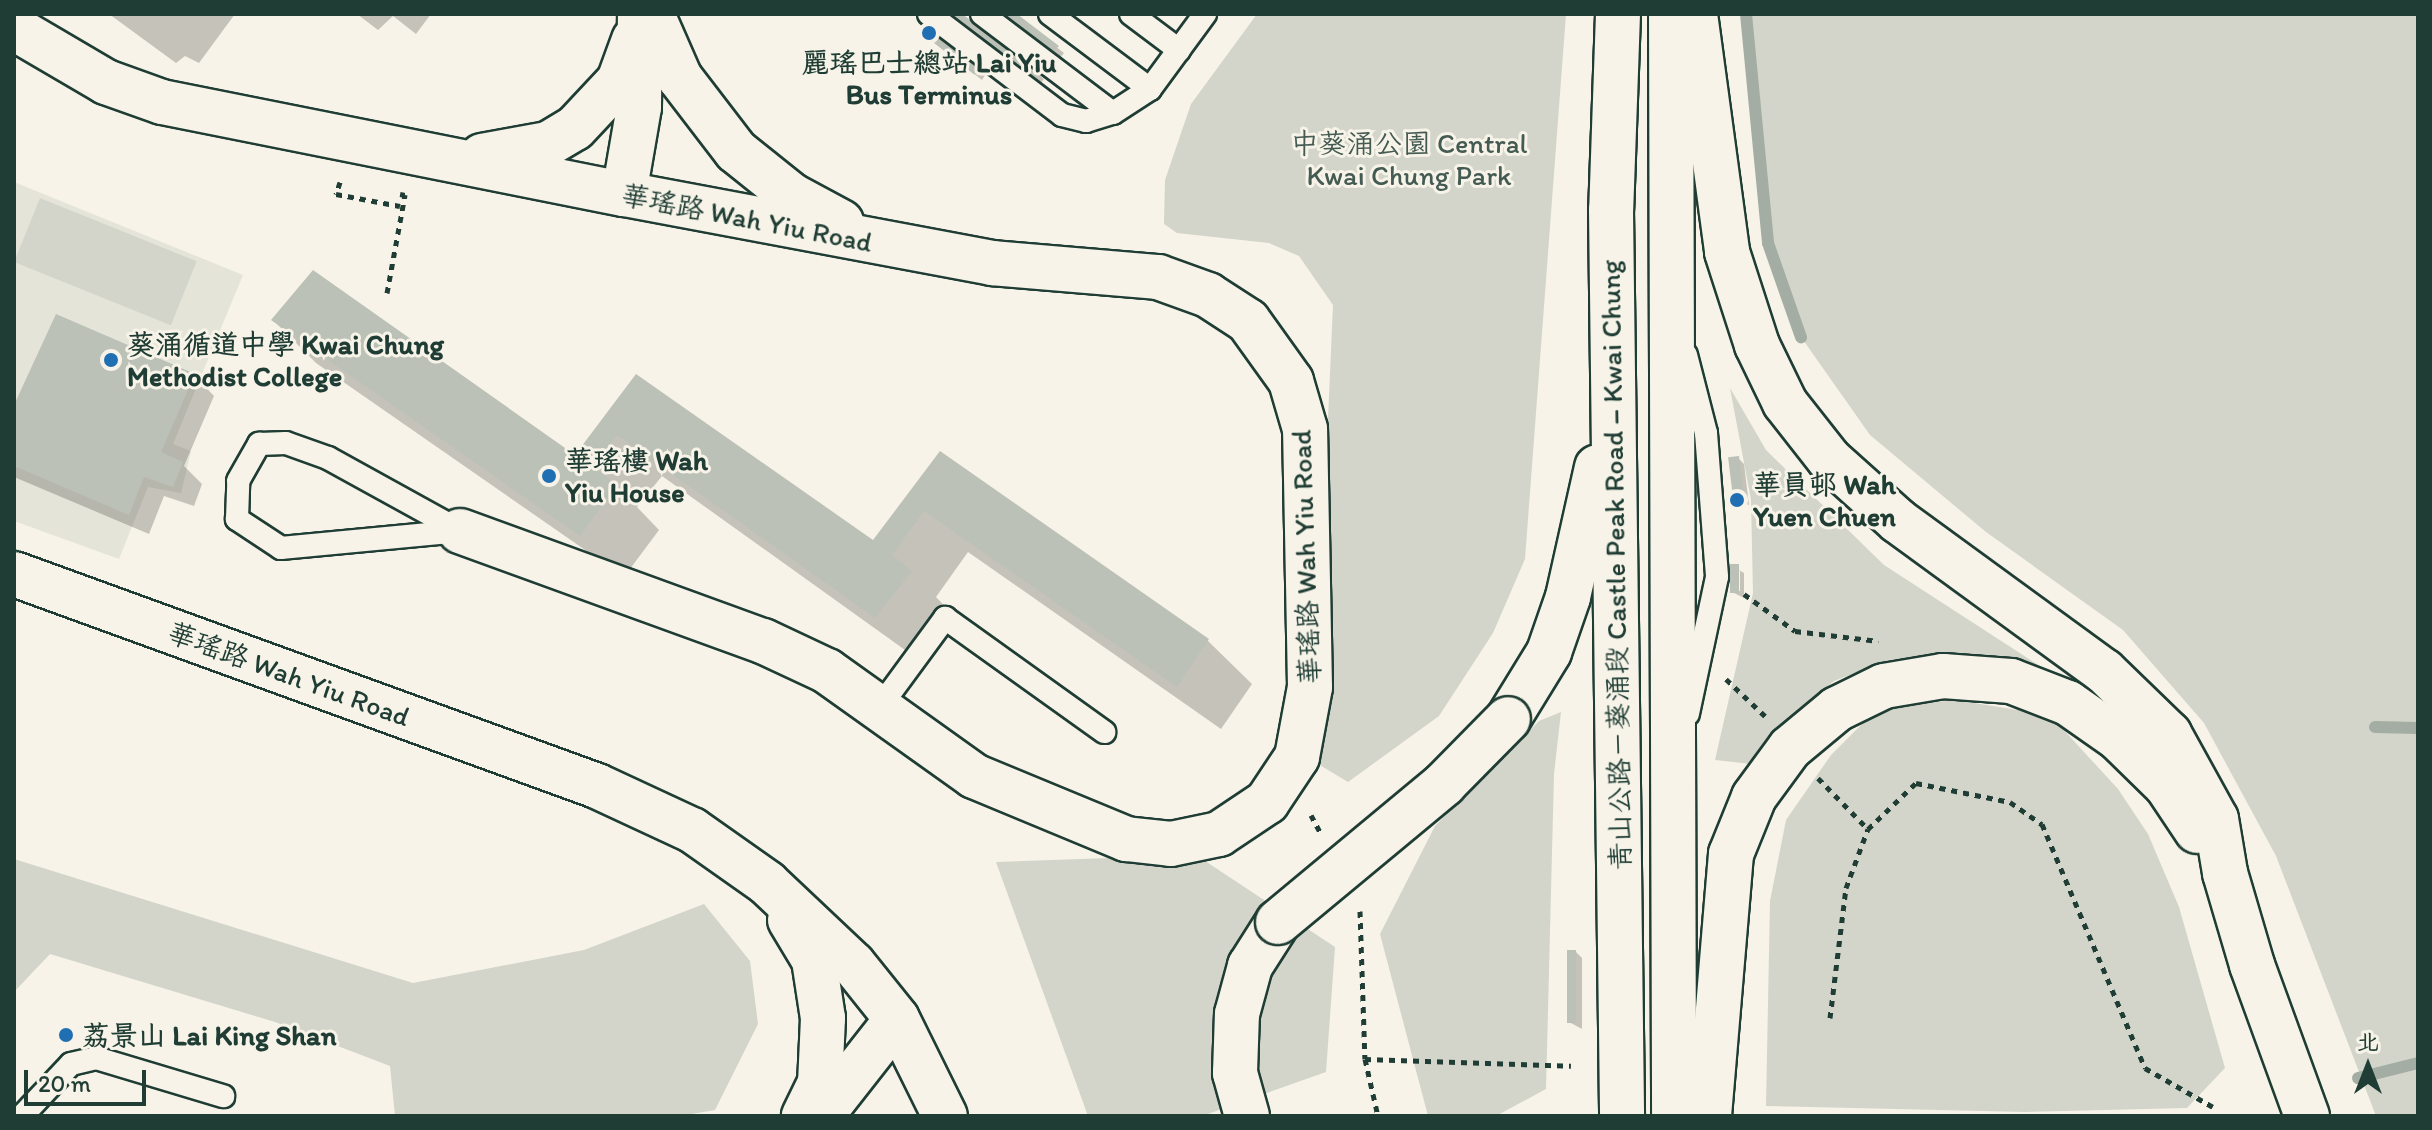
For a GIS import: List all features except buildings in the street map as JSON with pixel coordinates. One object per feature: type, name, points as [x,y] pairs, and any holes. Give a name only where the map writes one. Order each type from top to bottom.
[{"type":"main road","points":[[444,159],[525,151],[575,128],[619,81],[629,58],[638,14]]},
{"type":"main road","points":[[624,194],[639,107],[638,14]]},
{"type":"main road","points":[[652,14],[680,78],[736,151],[764,176],[825,215],[907,248]]},
{"type":"main road","name":"青山公路－葵涌段 Castle Peak Road – Kwai Chung","points":[[1618,14],[1611,131],[1622,1116]]},
{"type":"main road","name":"青山公路－葵涌段 Castle Peak Road – Kwai Chung","points":[[1671,14],[1670,787],[1674,1116]]},
{"type":"main road","points":[[1695,14],[1727,252],[1757,345],[1785,403],[1829,459],[1898,521],[2104,671],[2169,734],[2216,819],[2225,873],[2307,1116]]},
{"type":"main road","name":"華瑤路 Wah Yiu Road","points":[[14,28],[134,94],[444,159],[907,248],[1030,269],[1158,277],[1208,295],[1248,321],[1263,338],[1291,381],[1305,429],[1308,716],[1297,757],[1267,802],[1219,834],[1171,844],[1102,831],[1000,789],[827,671],[763,641],[460,531]]},
{"type":"main road","points":[[1247,1116],[1235,1073],[1237,1014],[1250,966],[1278,922],[1444,784],[1508,719],[1549,652],[1568,597],[1612,399]]},
{"type":"main road","name":"華瑤路 Wah Yiu Road","points":[[14,574],[636,802],[704,838],[767,883],[853,964],[897,1019],[945,1116]]},
{"type":"main road","points":[[1709,1116],[1722,925],[1737,839],[1754,797],[1790,748],[1837,709],[1884,686],[1943,676],[2011,681],[2068,703],[2118,738],[2167,786],[2225,873]]},
{"type":"main road","points":[[767,883],[814,960],[823,1018],[820,1083],[804,1116]]},
{"type":"main road","points":[[821,1116],[897,1019]]},
{"type":"lane","points":[[929,14],[1062,115],[1086,121],[1113,113],[1150,89],[1204,14]]},
{"type":"lane","points":[[982,14],[1113,113]]},
{"type":"lane","points":[[1050,14],[1150,89]]},
{"type":"lane","points":[[1131,14],[1179,50]]},
{"type":"lane","points":[[286,443],[328,458],[460,531],[281,548],[237,519],[238,481],[259,444],[286,443]]},
{"type":"lane","points":[[879,708],[945,618],[1104,732]]},
{"type":"lane","points":[[22,1116],[71,1064],[96,1058],[223,1096]]},
{"type":"path","points":[[352,184],[339,182],[336,194],[400,206]]},
{"type":"path","points":[[387,293],[405,195],[392,193]]},
{"type":"path","points":[[1742,593],[1795,631],[1890,642]]},
{"type":"path","points":[[1808,768],[1868,829]]},
{"type":"path","points":[[1830,1018],[1846,888],[1868,829],[1916,783],[2010,802],[2042,824],[2145,1068],[2213,1107]]},
{"type":"path","points":[[1300,819],[1307,807],[1327,846]]},
{"type":"path","points":[[1353,899],[1360,912],[1365,1059],[1378,1116]]},
{"type":"path","points":[[1365,1059],[1571,1066]]},
{"type":"shaded area","name":"葵涌循道中學 Kwai Chung Methodist College","points":[[14,182],[243,275],[173,444],[191,451],[181,493],[148,487],[119,559],[14,521]]},
{"type":"green space","name":"中葵涌公園 Central Kwai Chung Park","points":[[1257,14],[1566,14],[1525,559],[1493,633],[1439,716],[1348,782],[1313,761],[1333,305],[1299,256],[1269,243],[1177,233],[1164,224],[1165,180],[1191,104]]},
{"type":"green space","points":[[1746,14],[2418,14],[2418,1116],[2376,1116],[2276,856],[2204,723],[2123,630],[1986,532],[1870,435],[1801,337],[1768,243]]},
{"type":"green space","points":[[40,198],[197,261],[171,325],[14,262]]},
{"type":"green space","points":[[1730,388],[1766,450],[1884,565],[2077,690],[2006,660],[1947,654],[1888,660],[1834,681],[1790,717],[1751,764],[1715,760],[1753,593],[1751,500]]},
{"type":"green space","points":[[1955,700],[2050,715],[2118,789],[2148,834],[2179,907],[2225,1068],[2187,1108],[2025,1112],[1766,1106],[1770,901],[1786,820],[1831,755],[1865,721],[1901,706]]},
{"type":"green space","points":[[1561,712],[1554,774],[1546,1089],[1496,1116],[1428,1116],[1380,934],[1435,826],[1539,721]]},
{"type":"green space","points":[[1196,855],[1335,947],[1326,1072],[1202,1116],[1088,1116],[996,862]]},
{"type":"green space","points":[[14,859],[413,983],[584,950],[704,904],[750,961],[758,1024],[715,1110],[680,1116],[395,1116],[390,1066],[275,1022],[50,954],[14,992]]},
{"type":"waterway","points":[[1746,14],[1768,243],[1801,337]]},
{"type":"waterway","points":[[2375,727],[2418,728]]},
{"type":"waterway","points":[[2358,1078],[2418,1063]]},
{"type":"place","name":"麗瑤巴士總站 Lai Yiu Bus Terminus","points":[[929,33]]},
{"type":"place","name":"葵涌循道中學 Kwai Chung Methodist College","points":[[111,360]]},
{"type":"place","name":"華瑤樓 Wah Yiu House","points":[[549,476]]},
{"type":"place","name":"華員邨 Wah Yuen Chuen","points":[[1737,500]]},
{"type":"place","name":"荔景山 Lai King Shan","points":[[66,1035]]}]
